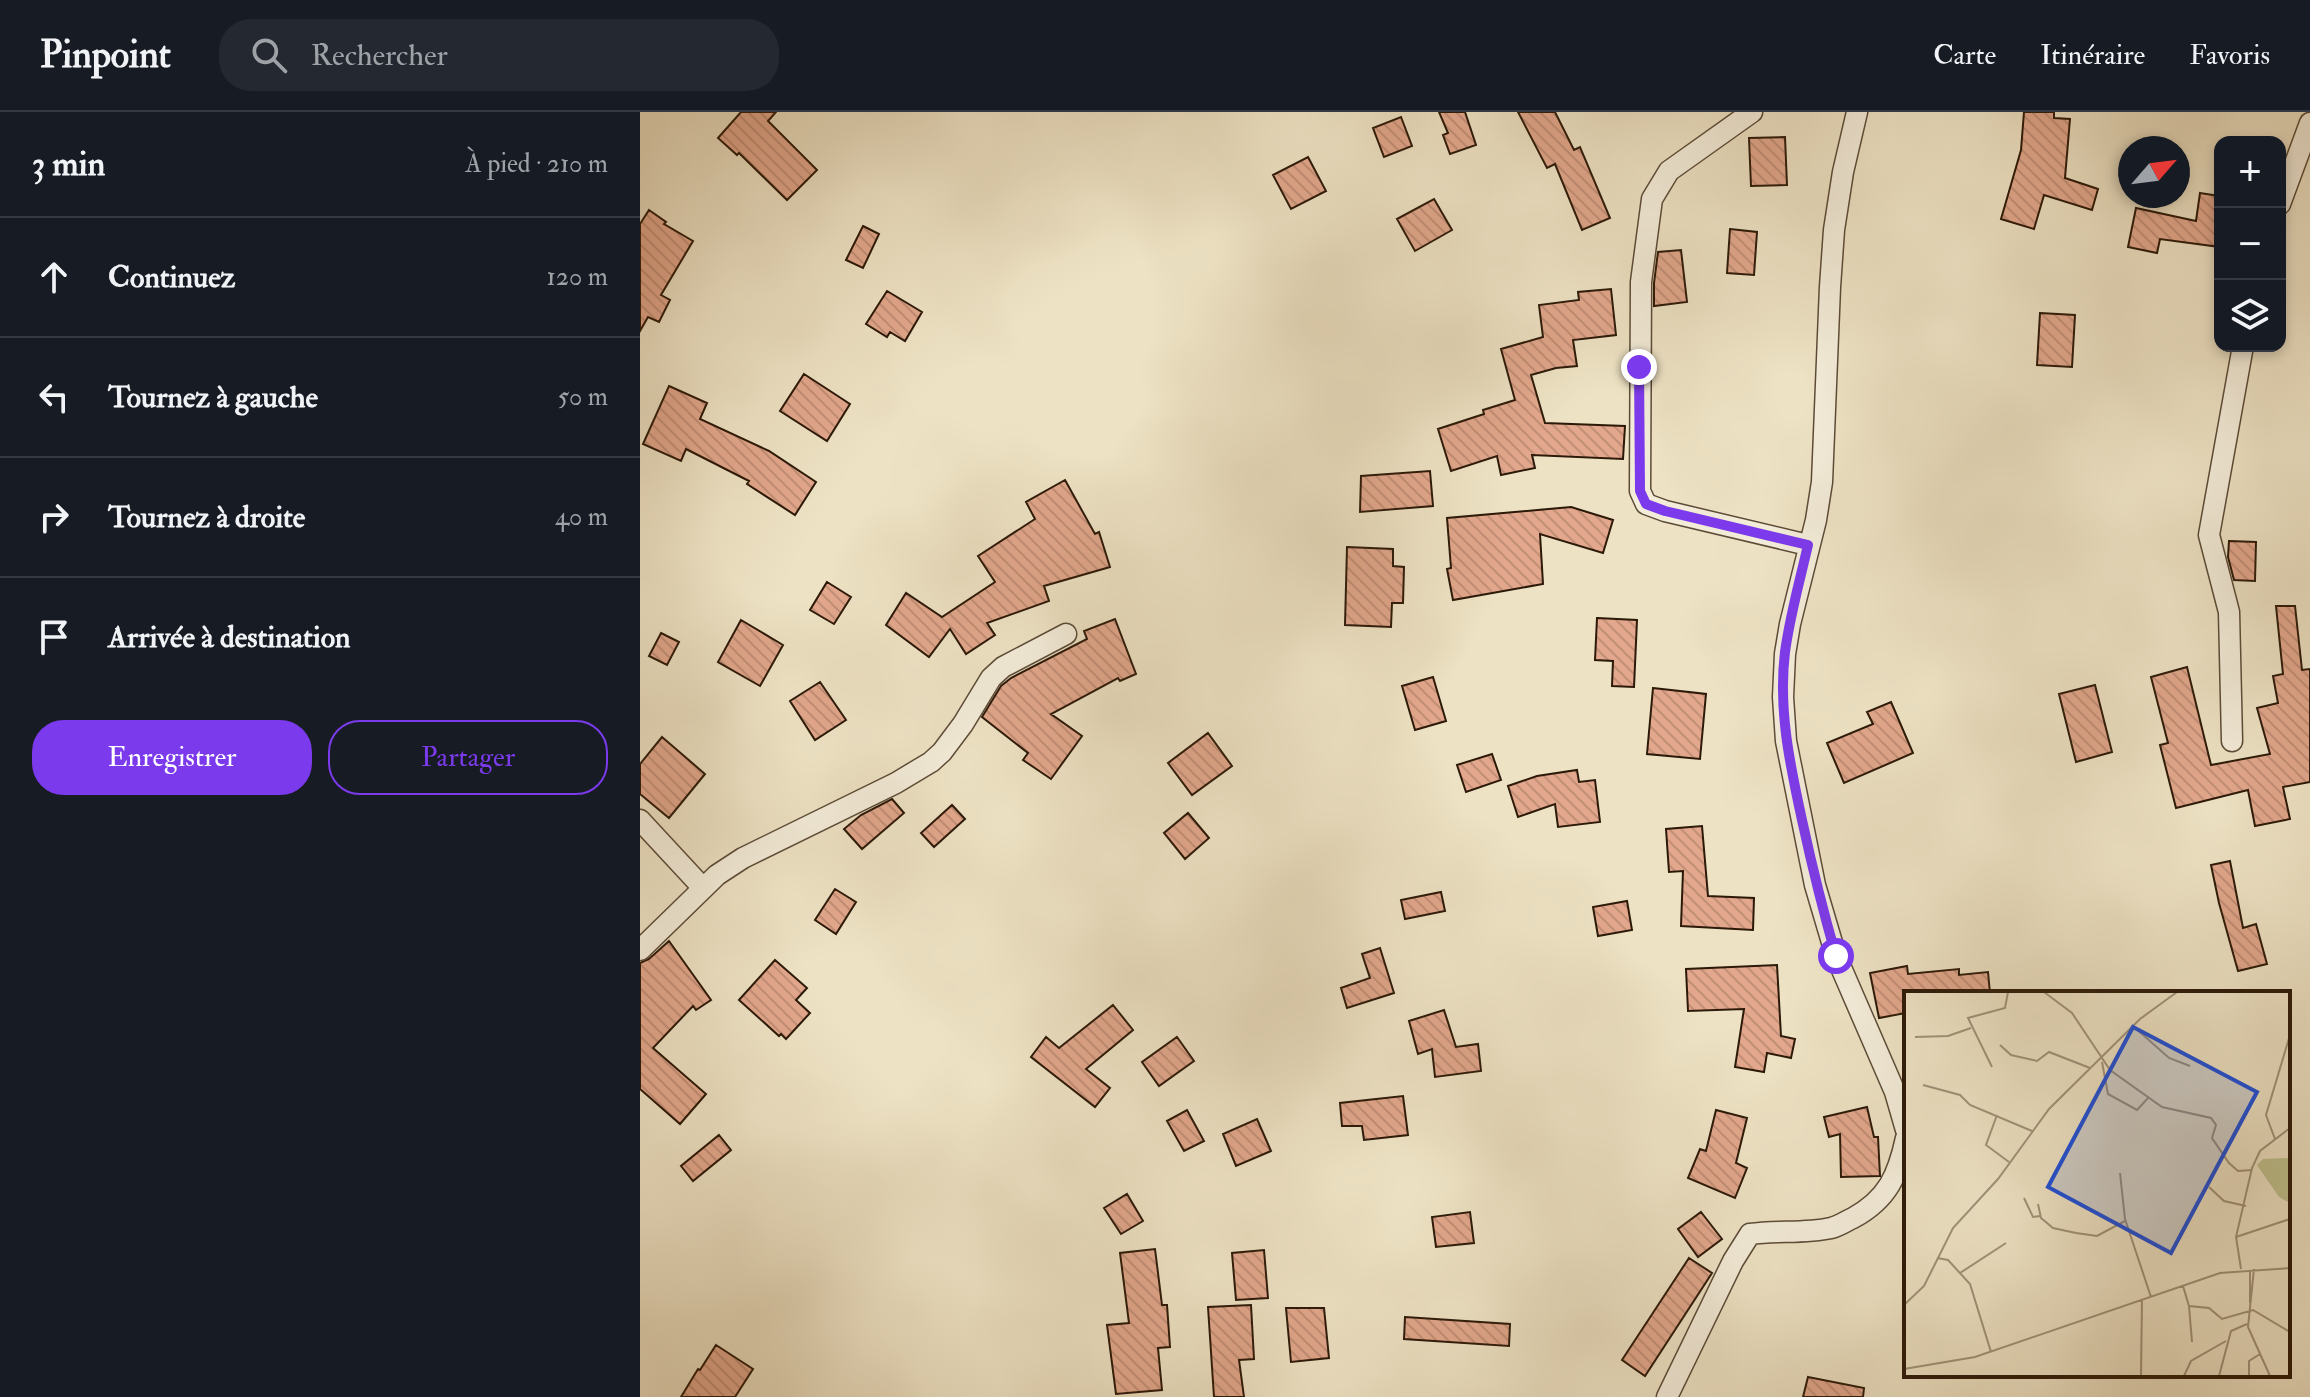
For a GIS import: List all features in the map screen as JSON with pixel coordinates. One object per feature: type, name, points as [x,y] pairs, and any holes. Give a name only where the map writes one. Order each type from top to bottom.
[{"type":"street","points":[[1752,112],[1669,171],[1652,199],[1641,282],[1640,491],[1646,504],[1665,511],[1808,545]]},
{"type":"street","points":[[1857,112],[1834,230],[1822,482],[1785,654],[1783,697],[1786,741],[1815,885],[1836,956],[1895,1092],[1904,1123]]},
{"type":"street","points":[[2286,188],[2310,123]]},
{"type":"street","points":[[2232,741],[2229,612],[2209,535],[2242,352]]},
{"type":"street","points":[[640,950],[717,875],[743,858],[896,783],[931,762],[963,724],[991,678],[1003,667],[1066,634]]},
{"type":"street","points":[[640,820],[703,888]]},
{"type":"street","points":[[1667,1397],[1733,1261],[1750,1234],[1834,1228],[1869,1209],[1885,1193],[1900,1167],[1904,1148]]},
{"type":"building","points":[[741,112],[776,112],[768,121],[817,170],[787,200],[739,153],[737,155],[718,138]]},
{"type":"building","points":[[1439,112],[1465,112],[1476,145],[1450,154],[1443,135],[1448,133]]},
{"type":"building","points":[[1518,112],[1555,112],[1574,150],[1580,147],[1610,218],[1582,230],[1555,164],[1547,168]]},
{"type":"building","points":[[2024,112],[2054,112],[2054,118],[2070,119],[2065,178],[2098,189],[2092,210],[2044,195],[2034,229],[2001,219],[2021,150]]},
{"type":"building","points":[[1401,117],[1412,146],[1384,157],[1373,128]]},
{"type":"building","points":[[1785,137],[1787,185],[1751,186],[1749,138]]},
{"type":"building","points":[[1308,157],[1326,191],[1291,209],[1273,175]]},
{"type":"building","points":[[2200,193],[2214,195],[2214,246],[2160,239],[2157,253],[2128,247],[2136,208],[2196,221]]},
{"type":"building","points":[[1434,199],[1452,230],[1415,251],[1397,219]]},
{"type":"building","points":[[649,210],[666,222],[664,224],[693,241],[661,295],[670,300],[659,322],[648,317],[640,331],[640,224]]},
{"type":"building","points":[[863,226],[879,234],[863,268],[846,260]]},
{"type":"building","points":[[1730,229],[1757,232],[1754,275],[1727,273]]},
{"type":"building","points":[[1681,250],[1687,302],[1654,306],[1658,252]]},
{"type":"building","points":[[1611,289],[1616,335],[1573,340],[1577,366],[1531,375],[1545,423],[1625,426],[1623,459],[1532,455],[1535,468],[1501,475],[1497,456],[1451,471],[1438,429],[1515,400],[1501,349],[1543,337],[1539,305],[1579,300],[1578,292]]},
{"type":"building","points":[[887,291],[922,312],[905,341],[890,332],[887,337],[866,324]]},
{"type":"building","points":[[2040,313],[2075,315],[2072,367],[2037,365]]},
{"type":"building","points":[[804,374],[850,404],[827,441],[780,411]]},
{"type":"building","points":[[669,386],[707,403],[700,419],[769,451],[816,482],[795,515],[747,484],[749,481],[686,449],[681,461],[643,444]]},
{"type":"building","points":[[1430,471],[1433,506],[1360,512],[1361,476]]},
{"type":"building","points":[[1065,480],[1095,534],[1099,532],[1110,567],[1044,586],[1049,601],[987,623],[995,635],[966,654],[950,629],[929,657],[886,625],[906,593],[942,617],[995,582],[978,556],[1035,519],[1026,502]]},
{"type":"building","points":[[1571,507],[1613,520],[1603,553],[1540,534],[1543,584],[1453,600],[1447,569],[1451,568],[1447,518]]},
{"type":"building","points":[[2229,541],[2256,542],[2255,581],[2234,580],[2228,557]]},
{"type":"building","points":[[1347,547],[1393,549],[1393,566],[1404,567],[1403,603],[1392,603],[1391,627],[1345,625]]},
{"type":"building","points":[[827,582],[851,597],[834,624],[810,610]]},
{"type":"building","points":[[2276,606],[2295,606],[2302,670],[2310,669],[2310,782],[2283,787],[2290,819],[2255,826],[2248,790],[2176,808],[2160,745],[2168,743],[2151,677],[2187,667],[2211,765],[2270,754],[2257,708],[2278,703],[2273,676],[2283,674]]},
{"type":"building","points":[[1597,618],[1637,620],[1634,687],[1612,686],[1613,661],[1595,660]]},
{"type":"building","points":[[1115,619],[1136,674],[1120,681],[1118,678],[1051,714],[1082,736],[1051,779],[1023,760],[1028,753],[982,717],[1001,686],[1011,678],[1087,639],[1084,631]]},
{"type":"building","points":[[741,620],[783,645],[760,686],[718,662]]},
{"type":"building","points":[[661,633],[679,642],[667,665],[649,656]]},
{"type":"building","points":[[1433,677],[1446,721],[1415,730],[1402,686]]},
{"type":"building","points":[[820,682],[846,720],[815,740],[790,701]]},
{"type":"building","points":[[2095,685],[2112,752],[2076,762],[2059,694]]},
{"type":"building","points":[[1653,688],[1706,694],[1700,759],[1647,754]]},
{"type":"building","points":[[1891,702],[1913,753],[1844,783],[1827,743],[1873,724],[1867,712]]},
{"type":"building","points":[[1208,733],[1232,766],[1192,795],[1168,763]]},
{"type":"building","points":[[662,737],[705,774],[669,818],[640,794],[640,764]]},
{"type":"building","points":[[1492,754],[1501,780],[1466,792],[1457,765]]},
{"type":"building","points":[[1577,770],[1579,782],[1595,780],[1600,822],[1558,827],[1555,804],[1518,817],[1508,786],[1537,776]]},
{"type":"building","points":[[892,799],[904,813],[862,849],[844,829],[861,815]]},
{"type":"building","points":[[952,805],[965,819],[934,847],[921,833]]},
{"type":"building","points":[[1188,813],[1209,838],[1185,859],[1164,833]]},
{"type":"building","points":[[1702,826],[1708,896],[1754,898],[1753,930],[1681,926],[1683,871],[1669,872],[1666,829]]},
{"type":"building","points":[[2230,861],[2243,928],[2256,924],[2267,964],[2238,971],[2211,865]]},
{"type":"building","points":[[835,889],[856,902],[836,934],[815,920]]},
{"type":"building","points":[[1441,892],[1445,911],[1405,919],[1401,900]]},
{"type":"building","points":[[1627,901],[1632,930],[1598,936],[1593,907]]},
{"type":"building","points":[[669,941],[711,1000],[696,1010],[693,1006],[653,1048],[706,1094],[680,1124],[640,1089],[640,963]]},
{"type":"building","points":[[1380,948],[1394,993],[1347,1008],[1341,988],[1370,978],[1362,954]]},
{"type":"building","points":[[775,960],[807,988],[796,1000],[810,1013],[786,1039],[739,1000]]},
{"type":"building","points":[[1777,965],[1781,1036],[1795,1039],[1791,1058],[1767,1053],[1764,1072],[1735,1067],[1744,1009],[1688,1011],[1686,969]]},
{"type":"building","points":[[1907,966],[1908,974],[1959,969],[1959,975],[1988,972],[1990,991],[1904,991],[1904,1013],[1879,1018],[1870,973]]},
{"type":"building","points":[[1113,1005],[1133,1030],[1086,1069],[1110,1088],[1095,1107],[1031,1057],[1046,1037],[1059,1048]]},
{"type":"building","points":[[1444,1010],[1456,1047],[1478,1044],[1481,1071],[1435,1077],[1432,1049],[1418,1054],[1409,1021]]},
{"type":"building","points":[[1177,1037],[1194,1061],[1159,1086],[1142,1062]]},
{"type":"building","points":[[1403,1096],[1408,1135],[1364,1140],[1362,1126],[1342,1126],[1340,1103]]},
{"type":"building","points":[[1867,1107],[1874,1137],[1878,1137],[1880,1176],[1841,1177],[1840,1134],[1829,1137],[1824,1117]]},
{"type":"building","points":[[1187,1110],[1204,1141],[1184,1151],[1167,1121]]},
{"type":"building","points":[[1716,1110],[1747,1118],[1736,1163],[1747,1168],[1735,1198],[1688,1178],[1700,1149],[1706,1151]]},
{"type":"building","points":[[1257,1119],[1271,1151],[1236,1166],[1223,1134]]},
{"type":"building","points":[[719,1135],[731,1150],[693,1181],[681,1166]]},
{"type":"building","points":[[1127,1194],[1143,1221],[1121,1234],[1104,1208]]},
{"type":"building","points":[[1470,1212],[1474,1243],[1436,1247],[1432,1217]]},
{"type":"building","points":[[1701,1212],[1722,1239],[1698,1257],[1678,1229]]},
{"type":"building","points":[[1155,1249],[1162,1305],[1167,1305],[1170,1347],[1158,1348],[1162,1390],[1116,1394],[1107,1325],[1129,1323],[1120,1253]]},
{"type":"building","points":[[1264,1250],[1268,1298],[1236,1300],[1232,1253]]},
{"type":"building","points":[[1689,1258],[1712,1273],[1645,1376],[1622,1360]]},
{"type":"building","points":[[1251,1305],[1254,1359],[1239,1360],[1244,1397],[1214,1397],[1208,1307]]},
{"type":"building","points":[[1286,1308],[1324,1308],[1329,1358],[1291,1362]]},
{"type":"building","points":[[1405,1317],[1510,1324],[1509,1346],[1404,1339]]},
{"type":"building","points":[[716,1345],[753,1369],[735,1397],[681,1397],[698,1369]]},
{"type":"building","points":[[1808,1377],[1864,1388],[1863,1397],[1803,1397]]},
{"type":"route","points":[[1639,367],[1640,491],[1646,504],[1808,545],[1785,654],[1783,697],[1793,780],[1815,885],[1836,956]]}]
